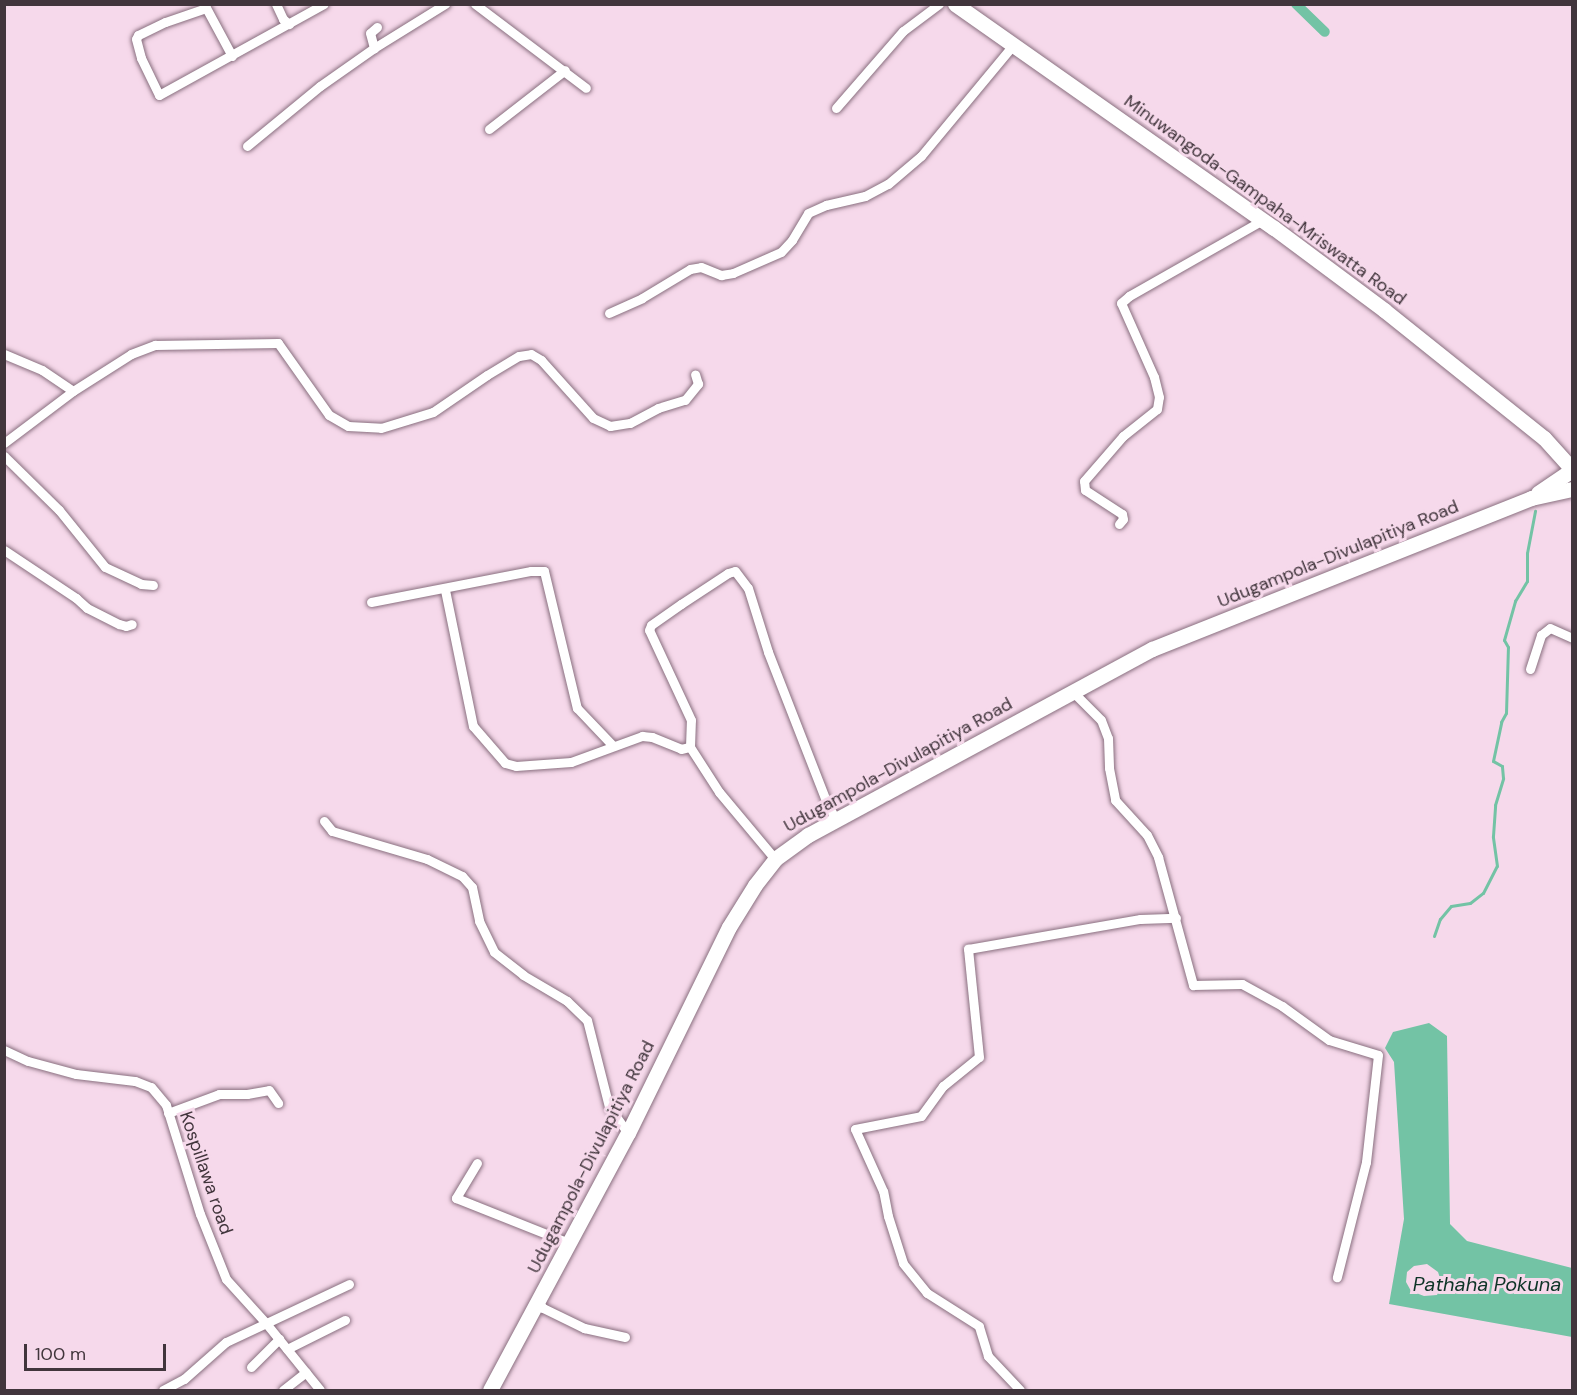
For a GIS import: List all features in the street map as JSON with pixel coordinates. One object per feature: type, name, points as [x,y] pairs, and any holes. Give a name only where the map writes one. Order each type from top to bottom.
[{"type":"main road","name":"Minuwangoda-Gampaha-Mriswatta Road","points":[[955,4],[1263,220],[1384,310],[1544,438],[1572,469]]},
{"type":"main road","name":"Minuwangoda-Gampaha-Mriswatta Road","points":[[1544,438],[1572,453]]},
{"type":"main road","name":"Udugampola-Divulapitiya Road","points":[[1531,498],[1572,469]]},
{"type":"main road","name":"Udugampola-Divulapitiya Road","points":[[490,1390],[628,1133],[729,927],[755,885],[775,859],[808,835],[1071,690],[1152,649],[1531,498],[1572,489]]},
{"type":"street","points":[[276,4],[283,19],[289,24]]},
{"type":"street","points":[[232,56],[205,6],[165,22],[138,35],[136,39],[141,58],[159,94],[232,56],[324,4]]},
{"type":"street","points":[[247,146],[320,86],[374,48],[445,4]]},
{"type":"street","points":[[475,4],[586,88]]},
{"type":"street","points":[[836,108],[903,32],[939,4]]},
{"type":"street","points":[[374,48],[370,33],[377,27]]},
{"type":"street","points":[[609,313],[642,298],[690,269],[701,267],[721,274],[733,273],[781,252],[792,240],[808,213],[826,205],[866,196],[888,184],[921,156],[1013,45]]},
{"type":"street","points":[[489,129],[565,70]]},
{"type":"street","points":[[1119,524],[1124,519],[1122,514],[1085,490],[1084,481],[1123,436],[1157,409],[1159,397],[1154,377],[1121,303],[1129,296],[1263,220]]},
{"type":"street","points":[[4,443],[73,391],[131,354],[155,345],[278,343],[329,415],[348,426],[381,428],[433,412],[519,356],[531,354],[541,360],[592,418],[610,426],[630,423],[658,408],[684,400],[698,384],[695,374]]},
{"type":"street","points":[[4,354],[42,370],[73,391]]},
{"type":"street","points":[[4,456],[59,510],[105,567],[141,584],[153,585]]},
{"type":"street","points":[[4,550],[76,597],[87,608],[118,624],[126,626],[132,624]]},
{"type":"street","points":[[371,602],[445,590],[531,571],[544,571],[577,708],[613,746]]},
{"type":"street","points":[[775,859],[719,792],[690,747],[691,720],[649,630],[651,625],[728,573],[735,572],[748,588],[768,651],[826,803],[836,820]]},
{"type":"street","points":[[445,590],[472,726],[505,763],[516,766],[571,762],[642,736],[652,737],[681,749],[690,747]]},
{"type":"street","points":[[1530,669],[1541,635],[1550,628],[1572,638]]},
{"type":"street","points":[[1071,690],[1101,720],[1108,738],[1109,768],[1115,800],[1147,835],[1158,857],[1193,985],[1242,984],[1282,1006],[1329,1040],[1378,1055],[1366,1162],[1337,1277]]},
{"type":"street","points":[[324,821],[332,831],[427,859],[462,876],[472,887],[479,921],[494,952],[523,975],[567,1001],[587,1020],[609,1107],[628,1133]]},
{"type":"street","points":[[1020,1390],[988,1356],[979,1326],[927,1293],[903,1263],[888,1216],[883,1191],[855,1129],[921,1116],[943,1086],[979,1057],[968,949],[1140,919],[1176,918]]},
{"type":"street","name":"Kospillawa road","points":[[4,1050],[28,1060],[76,1074],[135,1081],[151,1087],[166,1105],[200,1214],[226,1279],[266,1322],[320,1390]]},
{"type":"street","points":[[168,1113],[219,1094],[247,1094],[269,1090],[278,1103]]},
{"type":"street","points":[[477,1163],[456,1198],[569,1243]]},
{"type":"street","points":[[163,1390],[184,1379],[226,1342],[349,1284]]},
{"type":"street","points":[[538,1303],[543,1308],[584,1328],[625,1338]]},
{"type":"street","points":[[287,1349],[345,1320]]},
{"type":"street","points":[[251,1367],[279,1339]]},
{"type":"street","points":[[283,1390],[306,1372]]},
{"type":"water","name":"Pathaha Pokuna","points":[[1429,1023],[1447,1036],[1450,1224],[1467,1241],[1572,1268],[1572,1337],[1389,1304],[1404,1219],[1394,1062],[1385,1048],[1393,1032]],"holes":[[[1427,1264],[1438,1272],[1442,1284],[1437,1295],[1424,1296],[1411,1291],[1406,1282],[1407,1272],[1414,1266]]]},
{"type":"waterway","points":[[1296,4],[1325,32]]},
{"type":"waterway","points":[[1434,936],[1440,919],[1451,906],[1470,903],[1483,893],[1497,866],[1493,836],[1495,805],[1503,778],[1502,766],[1493,761],[1501,722],[1506,713],[1508,647],[1504,640],[1515,601],[1527,581],[1527,553],[1535,511]]}]
